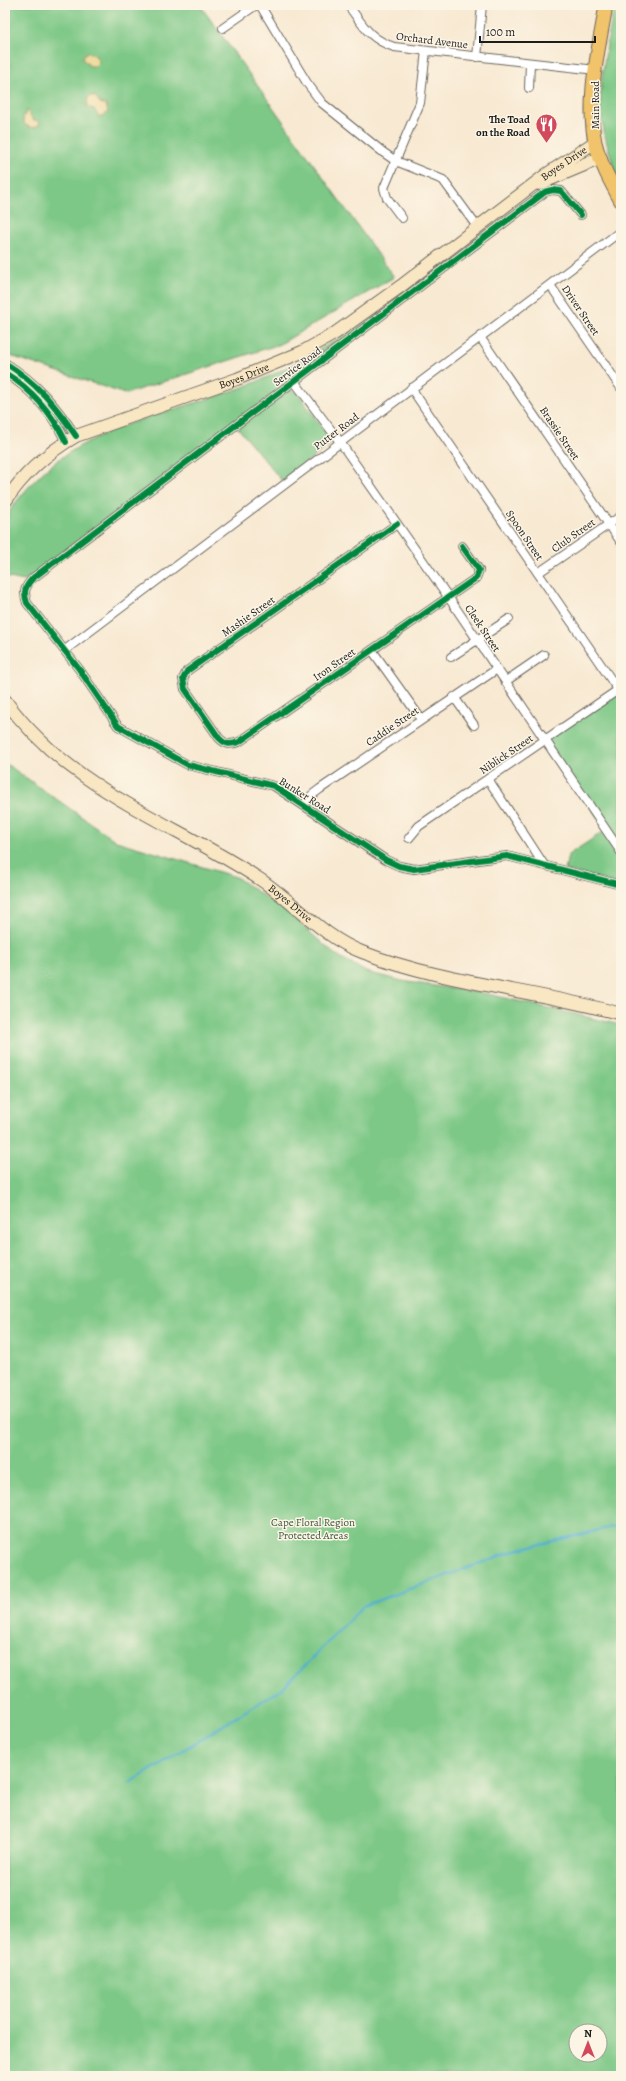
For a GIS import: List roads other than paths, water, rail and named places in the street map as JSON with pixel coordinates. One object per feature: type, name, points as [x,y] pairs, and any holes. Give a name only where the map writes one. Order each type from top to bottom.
[{"type":"main road","name":"Main Road","points":[[606,5],[592,108],[596,142],[601,158],[621,201]]},
{"type":"main road","name":"Boyes Drive","points":[[532,192],[547,174],[596,142]]},
{"type":"main road","name":"Boyes Drive","points":[[5,502],[28,472],[71,439],[237,380],[302,352],[358,317],[478,228],[532,192],[549,182],[601,158]]},
{"type":"main road","name":"Boyes Drive","points":[[5,700],[33,734],[68,765],[131,808],[256,877],[279,893],[329,934],[352,948],[418,970],[621,1014]]},
{"type":"street","points":[[223,28],[256,5]]},
{"type":"street","points":[[260,5],[318,99],[384,153],[396,161],[443,180],[478,228]]},
{"type":"street","name":"Orchard Avenue","points":[[348,5],[370,35],[380,43],[394,47],[596,70]]},
{"type":"street","points":[[477,57],[482,5]]},
{"type":"street","points":[[402,218],[385,193],[386,182],[420,103],[426,51]]},
{"type":"street","points":[[529,88],[530,63]]},
{"type":"street","name":"Service Road","points":[[25,587],[33,578],[294,381],[532,192],[561,191],[581,215]]},
{"type":"street","name":"Putter Road","points":[[65,650],[621,231]]},
{"type":"street","name":"Driver Street","points":[[550,285],[621,388]]},
{"type":"street","name":"Brassie Street","points":[[480,337],[621,542]]},
{"type":"street","points":[[5,363],[44,393],[59,410],[71,439]]},
{"type":"street","points":[[5,374],[28,388],[71,439]]},
{"type":"street","name":"Cleek Street","points":[[294,381],[340,442],[449,598],[621,852]]},
{"type":"street","name":"Spoon Street","points":[[411,388],[620,692]]},
{"type":"street","name":"Club Street","points":[[538,572],[621,516]]},
{"type":"street","name":"Mashie Street","points":[[230,745],[224,743],[219,738],[185,689],[183,679],[187,671],[397,524]]},
{"type":"street","name":"Iron Street","points":[[230,745],[239,742],[476,578],[479,570],[462,546]]},
{"type":"street","name":"Bunker Road","points":[[25,587],[27,603],[65,650],[115,722],[123,730],[188,766],[270,785],[304,805],[386,860],[405,868],[414,869],[507,856],[621,885]]},
{"type":"street","points":[[451,656],[509,619]]},
{"type":"street","points":[[372,650],[421,719]]},
{"type":"street","points":[[506,681],[544,655]]},
{"type":"street","name":"Caddie Street","points":[[304,805],[314,793],[421,719],[497,669]]},
{"type":"street","name":"Niblick Street","points":[[408,838],[419,826],[545,740],[620,692]]},
{"type":"street","points":[[454,697],[474,725]]},
{"type":"street","points":[[488,779],[544,865]]},
{"type":"waterway","points":[[130,1783],[283,1688],[363,1606],[519,1549],[621,1525]]},
{"type":"place","name":"The Toad on the Road","points":[[546,144]]},
{"type":"park label","name":"Cape Floral Region Protected Areas","points":[[313,1528]]}]
